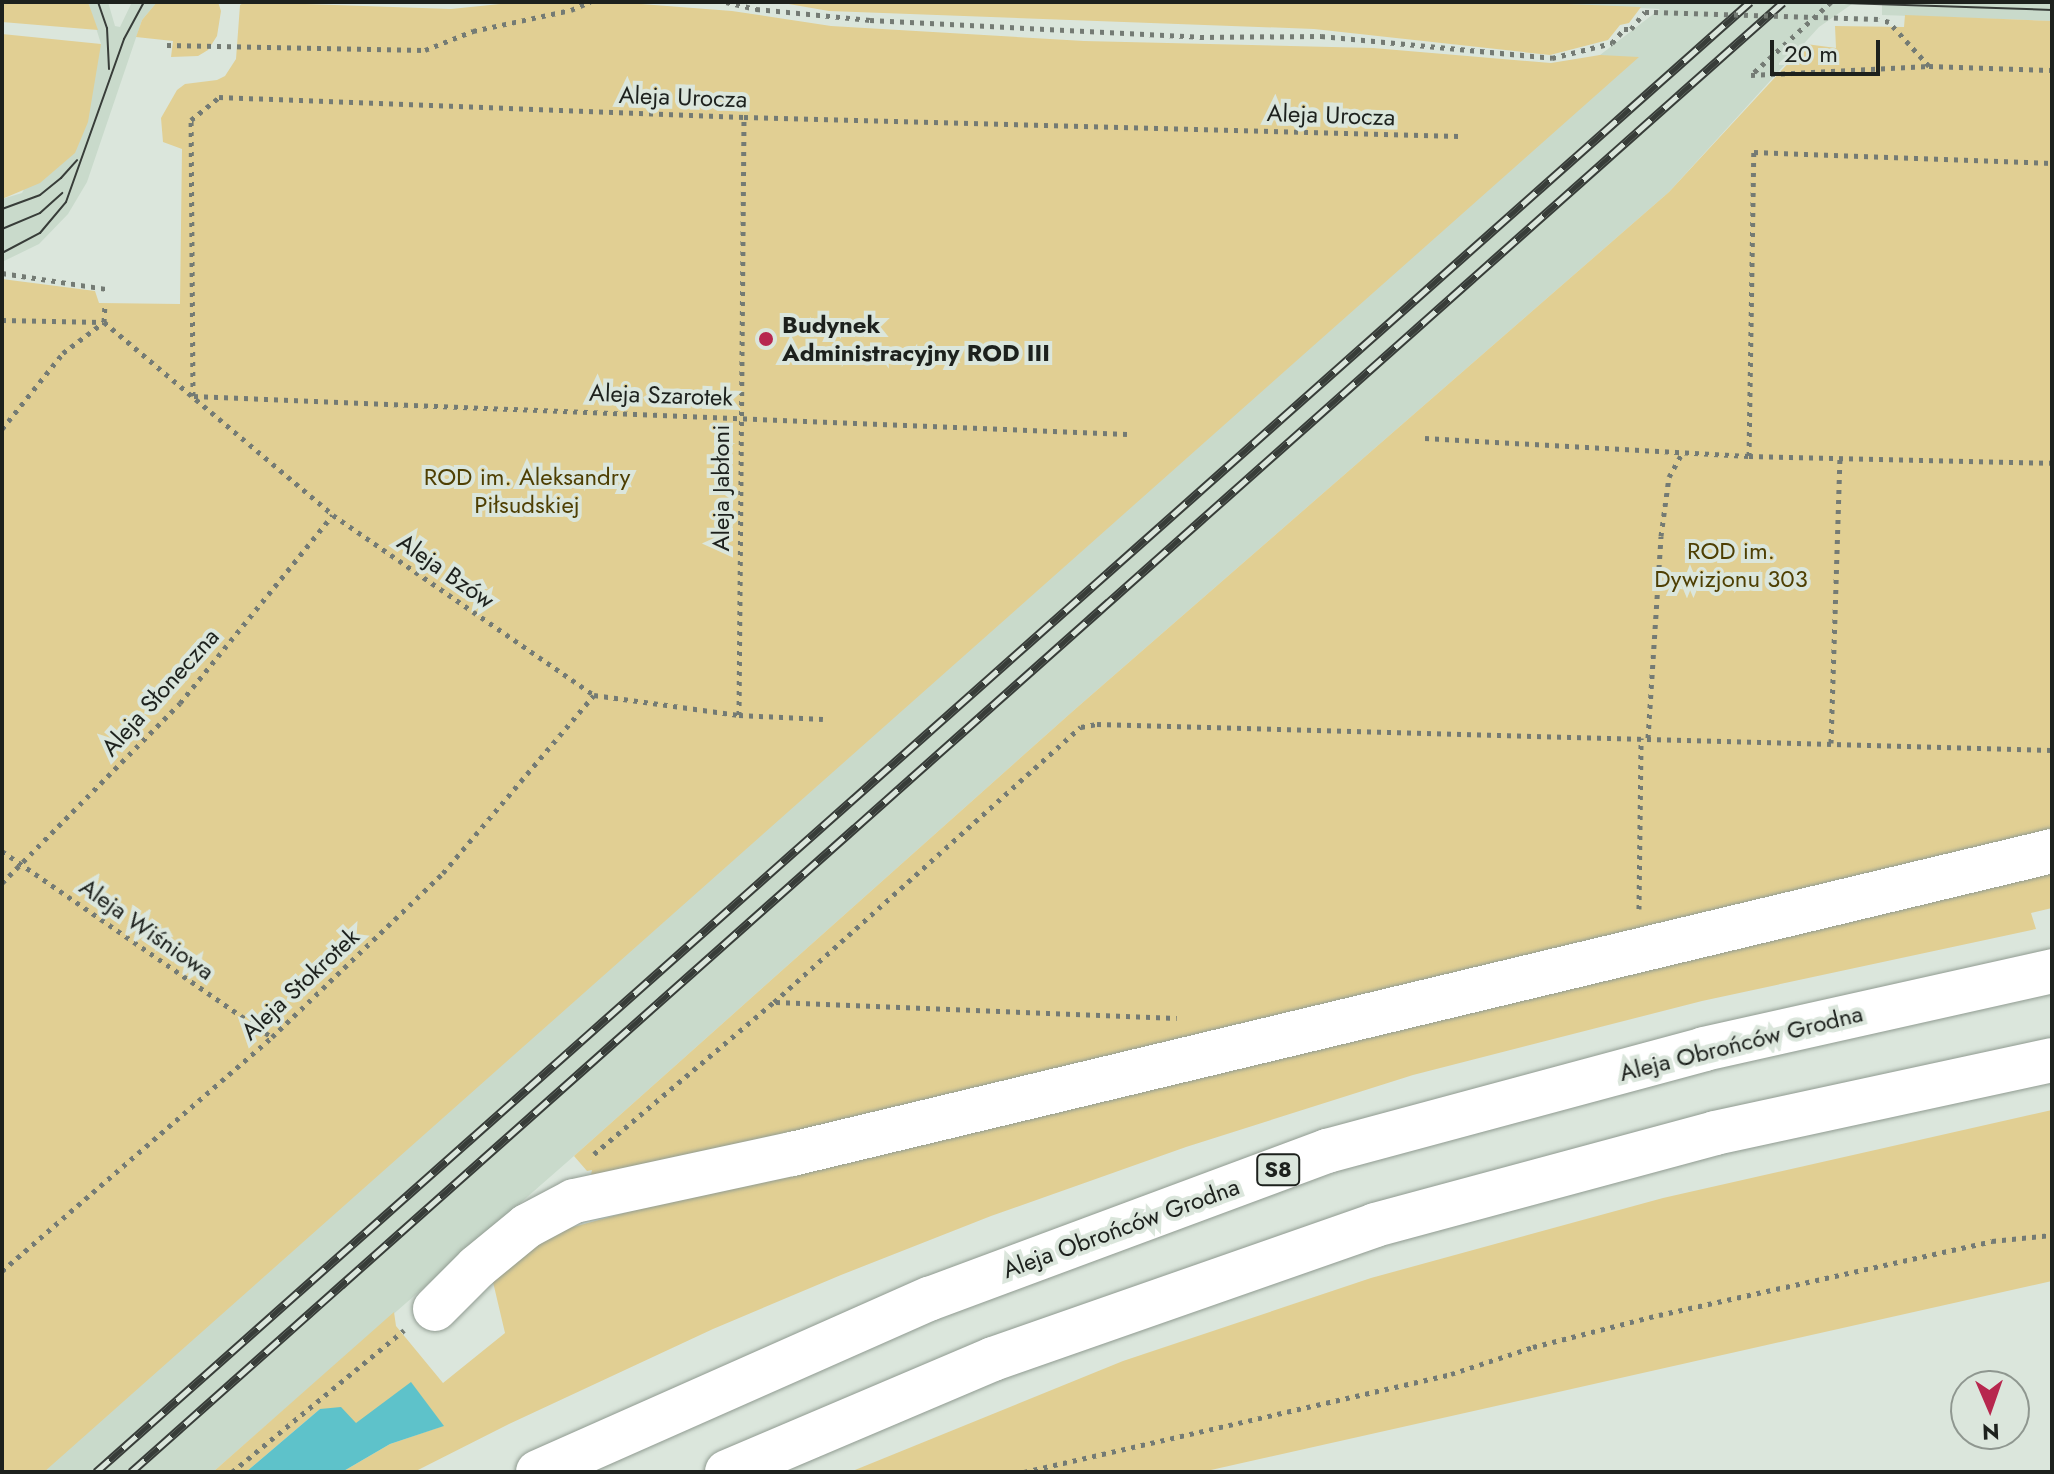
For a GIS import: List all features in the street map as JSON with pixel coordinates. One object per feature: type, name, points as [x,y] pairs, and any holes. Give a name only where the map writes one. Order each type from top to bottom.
[{"type":"main road","points":[[435,1309],[477,1267],[578,1183],[792,1154],[2052,851]]},
{"type":"main road","name":"Aleja Obrońców Grodna","points":[[538,1472],[929,1299],[1327,1151],[1704,1049],[2052,971]]},
{"type":"main road","points":[[727,1472],[993,1359],[1375,1225],[1715,1133],[2052,1060]]},
{"type":"path","points":[[167,45],[425,50],[447,44],[473,31],[571,10],[590,2]]},
{"type":"path","points":[[726,2],[756,9],[870,20],[1200,37],[1321,36],[1552,58],[1612,43],[1624,29],[1631,29],[1645,12],[1879,19],[1889,22],[1929,66]]},
{"type":"path","points":[[1831,2],[1751,75],[1929,66],[2052,70]]},
{"type":"path","name":"Aleja Urocza","points":[[193,396],[191,120],[219,97],[744,117],[1459,136]]},
{"type":"path","name":"Aleja Jabłoni","points":[[739,715],[739,416],[744,117]]},
{"type":"path","points":[[1749,456],[1754,152],[2052,163]]},
{"type":"path","points":[[2,273],[106,289]]},
{"type":"path","points":[[2,429],[63,353],[104,322],[105,303]]},
{"type":"path","points":[[2,320],[104,322]]},
{"type":"path","name":"Aleja Bzów","points":[[104,322],[333,515],[594,695],[739,715],[823,719]]},
{"type":"path","name":"Aleja Szarotek","points":[[193,396],[1127,434]]},
{"type":"path","points":[[1425,438],[1749,456],[2052,463]]},
{"type":"path","points":[[1648,738],[1661,536],[1669,477],[1683,452]]},
{"type":"path","points":[[1831,743],[1840,456]]},
{"type":"path","name":"Aleja Słoneczna","points":[[2,883],[180,703],[333,515]]},
{"type":"path","name":"Aleja Stokrotek","points":[[2,1271],[272,1037],[443,873],[594,695]]},
{"type":"path","points":[[578,1183],[774,1002],[1081,727],[1097,724],[2052,750]]},
{"type":"path","points":[[1639,913],[1641,738]]},
{"type":"path","name":"Aleja Wiśniowa","points":[[2,851],[272,1037]]},
{"type":"path","points":[[774,1002],[1183,1018]]},
{"type":"path","points":[[1024,1472],[1451,1374],[1533,1347],[1659,1315],[1992,1241],[2052,1235]]},
{"type":"path","points":[[232,1472],[378,1348],[435,1309]]},
{"type":"shaded area","points":[[88,2],[108,2],[115,26],[120,27],[132,2],[157,2],[142,20],[87,182],[68,214],[39,244],[2,262],[2,199],[22,193],[101,44]]},
{"type":"shaded area","points":[[1517,2],[1855,2],[1819,27],[1669,192],[1073,711],[574,1156],[213,1472],[9,1472],[1508,96],[1600,55],[1660,9]]},
{"type":"shaded area","points":[[1882,2],[2052,2],[2052,21],[1882,15]]},
{"type":"green space","points":[[2,2],[88,2],[98,30],[2,22]]},
{"type":"green space","points":[[157,2],[218,2],[221,11],[217,36],[208,50],[198,56],[171,57],[173,41],[136,37],[142,20]]},
{"type":"green space","name":"ROD im. Aleksandry Piłsudskiej","points":[[245,2],[451,9],[521,2],[615,2],[732,11],[831,26],[1084,41],[1373,48],[1551,63],[1600,55],[1639,57],[44,1472],[2,1472],[2,279],[95,291],[99,303],[180,304],[182,149],[163,142],[161,118],[177,90],[185,84],[225,76],[236,59],[240,5]]},
{"type":"green space","points":[[777,2],[1517,2],[1641,7],[1629,23],[1620,25],[1608,40],[1550,55],[1314,29],[829,11]]},
{"type":"green space","name":"ROD im. Dywizjonu 303","points":[[1905,15],[2052,21],[2052,837],[590,1179],[592,1170],[587,1171],[574,1156],[1073,711],[1669,192],[1806,44],[1836,48],[1835,26],[1904,27]]},
{"type":"green space","points":[[2,34],[101,44],[88,122],[75,153],[40,183],[2,199]]},
{"type":"green space","points":[[2052,862],[2052,908],[2031,913],[2036,929],[1702,1001],[1413,1075],[1186,1147],[991,1216],[841,1275],[713,1329],[414,1472],[342,1472],[390,1444],[443,1426],[411,1383],[356,1424],[320,1409],[246,1472],[213,1472],[394,1312],[396,1326],[443,1383],[505,1333],[493,1282],[544,1235],[741,1181],[1792,936],[1802,926]]},
{"type":"green space","points":[[2052,1110],[2052,1281],[1202,1472],[850,1472],[1123,1361],[1371,1278],[1663,1198]]},
{"type":"water","points":[[411,1382],[444,1426],[390,1444],[342,1472],[246,1472],[320,1409],[341,1407],[356,1423]]},
{"type":"tram line","points":[[98,2],[107,28],[109,69]]},
{"type":"tram line","points":[[2,253],[40,233],[66,202],[124,39],[144,2]]},
{"type":"tram line","points":[[1814,2],[2052,10]]},
{"type":"tram line","points":[[2,209],[40,195],[77,160]]},
{"type":"tram line","points":[[2,229],[40,213],[62,193]]},
{"type":"railway","points":[[96,1472],[1750,2]]},
{"type":"railway","points":[[131,1472],[1783,2]]},
{"type":"place","name":"Budynek Administracyjny ROD III","points":[[766,339]]}]
